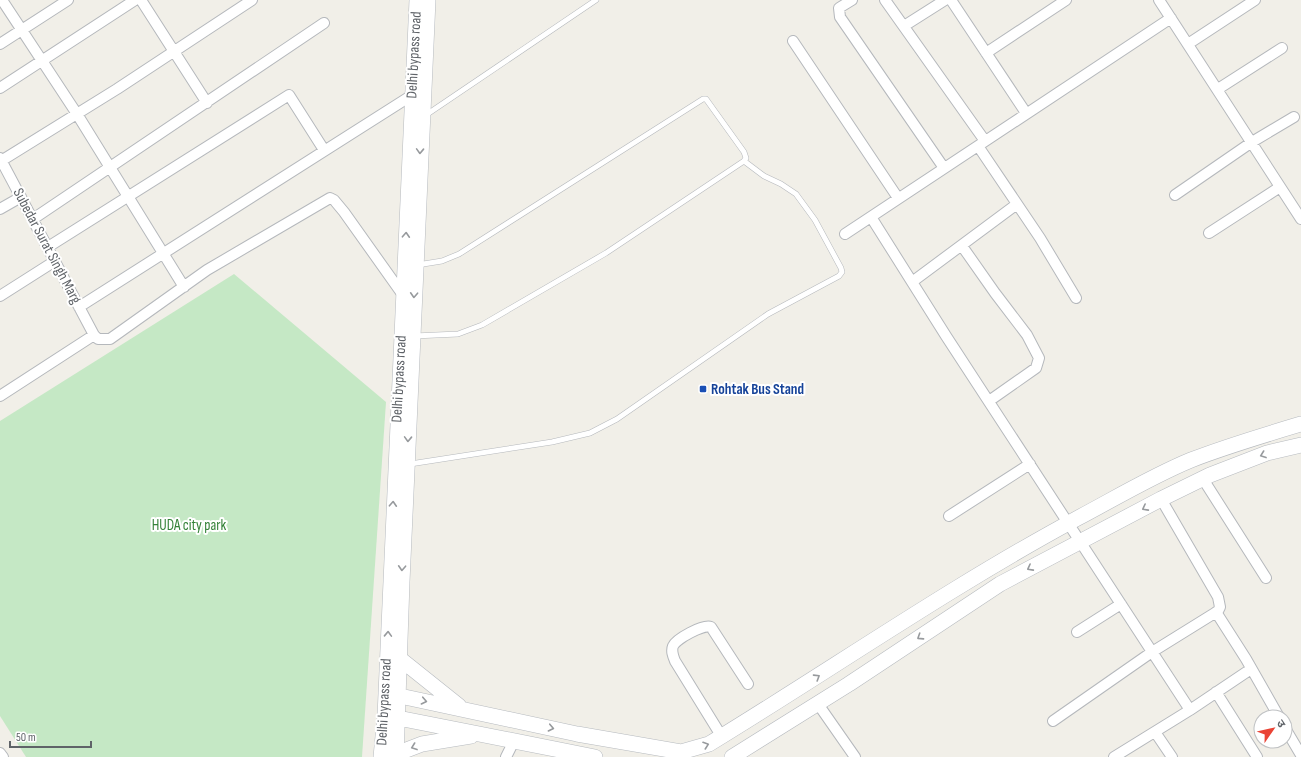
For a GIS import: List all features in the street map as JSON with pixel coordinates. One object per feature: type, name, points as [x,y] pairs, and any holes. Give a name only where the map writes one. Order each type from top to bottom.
[{"type":"main road","name":"Delhi bypass road","points":[[417,0],[418,91]]},
{"type":"main road","name":"Delhi bypass road","points":[[396,755],[391,717],[401,466],[416,121],[428,0]]},
{"type":"main road","name":"Delhi bypass road","points":[[407,336],[403,294],[410,266]]},
{"type":"main road","points":[[392,694],[577,734],[681,752],[709,744],[1008,556],[1068,523],[1190,461],[1242,442],[1301,424]]},
{"type":"main road","points":[[732,757],[818,704],[1000,584],[1161,499],[1203,479],[1267,453],[1301,445]]},
{"type":"main road","name":"Delhi bypass road","points":[[392,694],[399,658],[401,466]]},
{"type":"main road","points":[[399,658],[463,709]]},
{"type":"main road","name":"Delhi bypass road","points":[[381,757],[391,717]]},
{"type":"main road","points":[[391,717],[595,757]]},
{"type":"main road","points":[[396,755],[422,744],[480,734]]},
{"type":"street","points":[[2,0],[77,114],[184,287]]},
{"type":"street","points":[[0,44],[68,0]]},
{"type":"street","points":[[0,88],[135,0]]},
{"type":"street","points":[[141,0],[207,103]]},
{"type":"street","points":[[1,159],[77,114],[252,0]]},
{"type":"street","points":[[852,0],[839,8],[840,17],[944,168]]},
{"type":"street","points":[[885,0],[904,26],[981,143],[1076,298]]},
{"type":"street","points":[[904,26],[945,0]]},
{"type":"street","points":[[951,0],[1026,114]]},
{"type":"street","points":[[986,54],[1066,0]]},
{"type":"street","points":[[1159,0],[1301,219]]},
{"type":"street","points":[[1188,44],[1255,0]]},
{"type":"street","points":[[845,234],[1171,18]]},
{"type":"street","points":[[33,219],[324,23]]},
{"type":"street","points":[[794,41],[898,198]]},
{"type":"street","points":[[1218,89],[1282,48]]},
{"type":"street","points":[[79,307],[418,91]]},
{"type":"street","points":[[48,247],[289,95],[324,150]]},
{"type":"street","points":[[1176,194],[1252,142],[1294,117]]},
{"type":"street","name":"Subedar Surat Singh Marg","points":[[1,159],[94,335]]},
{"type":"street","points":[[1210,233],[1280,187]]},
{"type":"street","points":[[0,209],[21,197]]},
{"type":"street","points":[[0,396],[94,335],[98,339],[110,339],[207,270],[330,198],[334,200],[344,212],[403,294]]},
{"type":"street","points":[[912,282],[1017,204]]},
{"type":"street","points":[[871,216],[912,282],[1190,710]]},
{"type":"street","points":[[962,246],[1027,335],[1040,358],[1036,368],[989,401]]},
{"type":"street","points":[[0,296],[55,261]]},
{"type":"street","points":[[949,516],[1030,464]]},
{"type":"street","points":[[1203,479],[1266,578]]},
{"type":"street","points":[[1053,721],[1152,652],[1218,611],[1221,605],[1218,597],[1161,499]]},
{"type":"street","points":[[1077,632],[1121,604]]},
{"type":"street","points":[[1216,612],[1274,709]]},
{"type":"street","points":[[722,736],[675,661],[672,654],[673,644],[677,640],[704,626],[711,627],[748,684]]},
{"type":"street","points":[[1114,757],[1190,710],[1251,669]]},
{"type":"street","points":[[1216,692],[1257,757]]},
{"type":"street","points":[[818,704],[855,757]]},
{"type":"street","points":[[1155,732],[1172,757]]},
{"type":"street","points":[[506,757],[514,741]]},
{"type":"street","points":[[1293,742],[1301,755]]},
{"type":"street","points":[[0,753],[3,757]]},
{"type":"lane","points":[[416,121],[596,0]]},
{"type":"lane","points":[[407,336],[458,334],[482,325],[606,253],[744,161],[746,158],[744,152],[706,99],[702,99],[458,254],[442,261],[410,266]]},
{"type":"lane","points":[[401,466],[434,462],[552,442],[590,433],[617,420],[768,314],[839,276],[842,272],[841,268],[815,220],[796,194],[781,184],[764,176],[744,161]]},
{"type":"green space","name":"HUDA city park","points":[[234,274],[386,402],[362,757],[26,757],[0,716],[0,421]]},
{"type":"place","name":"Rohtak Bus Stand","points":[[703,389]]}]
